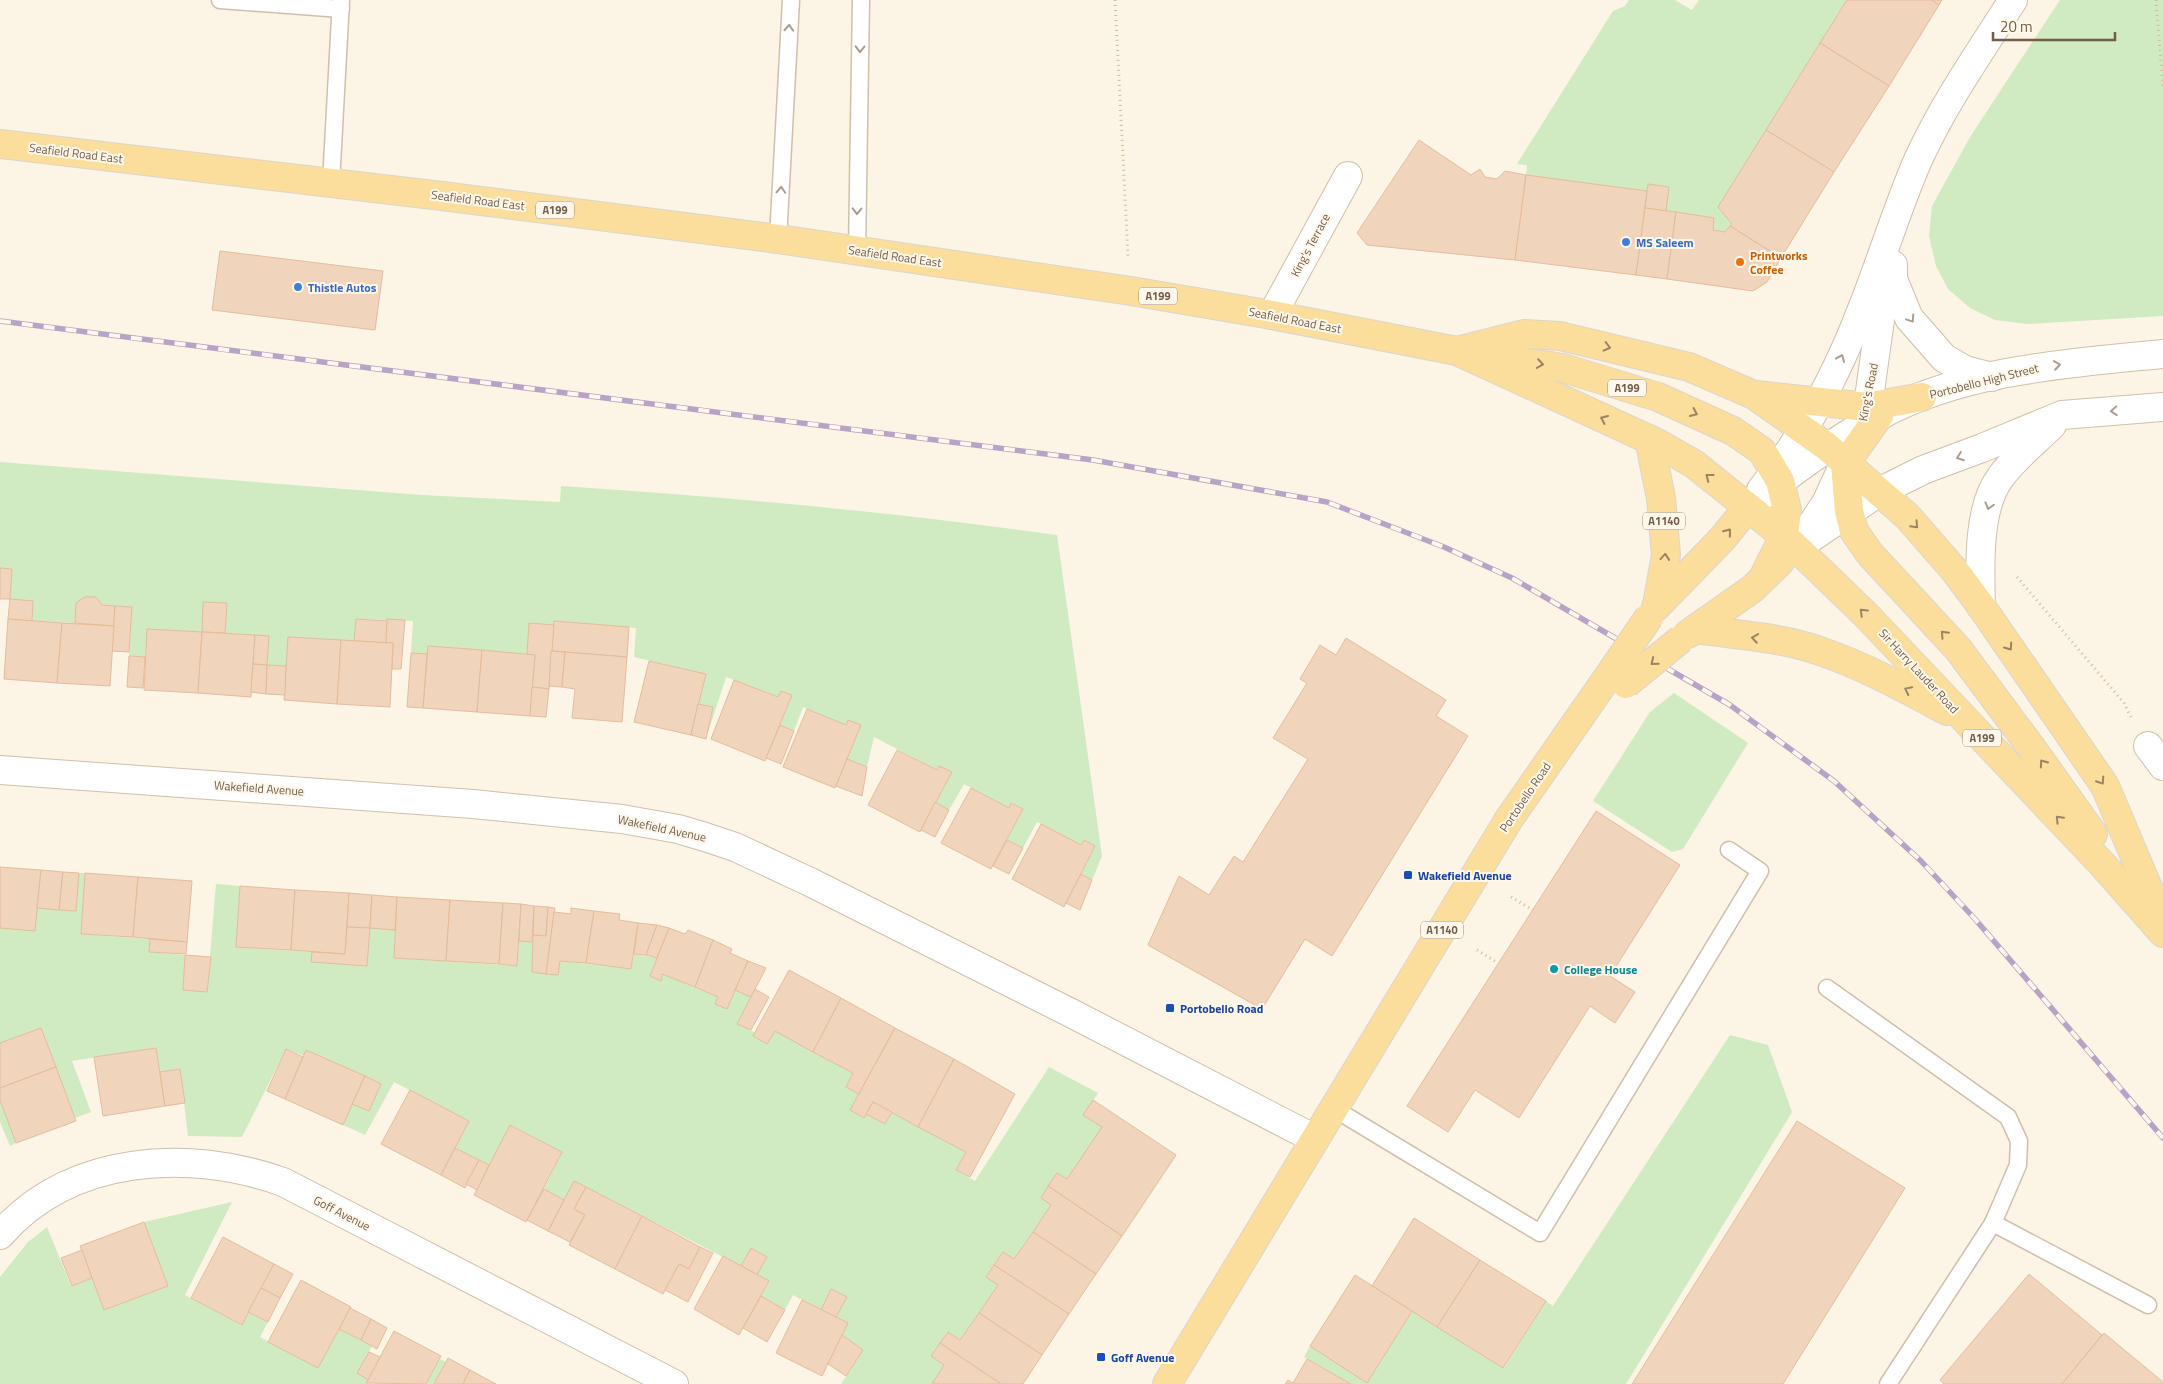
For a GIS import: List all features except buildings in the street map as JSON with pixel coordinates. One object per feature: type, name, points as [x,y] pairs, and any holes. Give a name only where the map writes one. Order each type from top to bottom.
[{"type":"main road","name":"Seafield Road East","points":[[0,144],[331,183],[856,250],[1131,291],[1272,315],[1457,352],[1648,439],[1690,462],[1748,507]]},
{"type":"main road","name":"A199","points":[[1457,352],[1524,334],[1560,336],[1689,367],[1754,395],[1836,455],[1906,516],[1928,538],[1981,606],[2105,786],[2163,923]]},
{"type":"main road","name":"A199","points":[[1457,352],[1563,368],[1658,397],[1733,432],[1762,451],[1778,476],[1787,510],[1790,542]]},
{"type":"main road","name":"A199","points":[[1754,395],[1820,402],[1869,417],[1922,397]]},
{"type":"main road","name":"A1140","points":[[1648,439],[1656,469],[1665,532],[1666,555],[1653,611]]},
{"type":"main road","name":"A199","points":[[1836,455],[1854,531],[1870,554],[1958,649],[2031,747],[2163,932]]},
{"type":"main road","name":"Sir Harry Lauder Road","points":[[1748,507],[1790,542],[1866,615],[2102,864],[2163,932]]},
{"type":"main road","name":"Portobello Road","points":[[1167,1384],[1509,819],[1575,725],[1619,677],[1653,611],[1723,538],[1748,507]]},
{"type":"main road","name":"Portobello Road","points":[[1619,677],[1688,634],[1752,589],[1790,542]]},
{"type":"main road","name":"A199","points":[[1688,634],[1754,637],[1819,651],[1876,675],[1966,721]]},
{"type":"street","name":"King's Road","points":[[1778,476],[1820,402],[1862,309],[1893,222],[1919,159],[1941,115],[2013,0]]},
{"type":"street","name":"King's Terrace","points":[[1272,315],[1348,176]]},
{"type":"street","name":"King's Road","points":[[1869,417],[1893,222]]},
{"type":"street","points":[[1893,222],[1893,279],[1909,318],[1944,358],[1965,370],[1992,377]]},
{"type":"street","name":"Portobello High Street","points":[[1922,397],[1992,377],[2047,366],[2163,354]]},
{"type":"street","points":[[1790,542],[1849,511],[1878,492],[1923,470],[2062,415],[2163,407]]},
{"type":"street","points":[[1981,606],[1979,559],[1985,520],[1993,492],[1999,479],[2012,464],[2062,415]]},
{"type":"street","points":[[1748,507],[1778,476],[1836,455],[1869,417]]},
{"type":"street","points":[[1790,542],[1826,503],[1836,455]]},
{"type":"street","name":"Wakefield Avenue","points":[[0,770],[473,804],[622,819],[678,829],[735,847],[810,882],[1071,1013],[1315,1139]]},
{"type":"street","name":"Goff Avenue","points":[[0,1235],[15,1219],[53,1191],[70,1182],[112,1169],[132,1165],[169,1163],[207,1165],[250,1172],[283,1182],[674,1384]]},
{"type":"lane","points":[[220,0],[341,4],[331,183]]},
{"type":"lane","points":[[778,239],[791,0]]},
{"type":"lane","points":[[856,250],[861,0]]},
{"type":"lane","points":[[1333,1108],[1540,1233],[1760,870],[1729,850]]},
{"type":"lane","points":[[1827,988],[2008,1117],[2019,1141],[2018,1165],[1993,1223],[1888,1384]]},
{"type":"lane","points":[[1993,1223],[2148,1305]]},
{"type":"path","points":[[1115,0],[1131,291]]},
{"type":"path","points":[[2156,0],[2163,87]]},
{"type":"path","points":[[2015,572],[2017,579],[2124,703],[2155,756]]},
{"type":"path","points":[[1511,896],[1532,910]]},
{"type":"path","points":[[1477,950],[1498,963]]},
{"type":"green space","points":[[1629,0],[1675,0],[1692,10],[1699,0],[1847,0],[1719,207],[1732,224],[1725,232],[1713,230],[1713,218],[1666,211],[1669,187],[1648,184],[1647,191],[1526,175],[1527,165],[1517,164],[1613,11],[1625,6]]},
{"type":"green space","points":[[2060,0],[2163,0],[2163,316],[2027,324],[1995,320],[1970,308],[1948,289],[1936,266],[1929,236],[1932,206],[1970,137]]},
{"type":"green space","points":[[0,462],[421,495],[560,502],[561,486],[809,506],[1057,535],[1102,856],[1092,880],[1081,874],[1095,846],[1084,840],[1081,845],[1037,822],[1023,848],[1007,840],[1023,809],[1011,803],[1009,808],[964,784],[949,810],[935,802],[951,772],[939,766],[937,770],[874,737],[867,767],[847,759],[848,720],[846,725],[803,707],[794,731],[780,725],[792,695],[781,691],[778,697],[726,677],[706,739],[713,708],[698,704],[706,674],[634,657],[636,628],[554,621],[554,625],[530,623],[527,654],[428,646],[427,654],[411,653],[413,621],[356,619],[354,641],[286,666],[267,665],[269,636],[225,633],[226,603],[204,602],[202,632],[148,629],[145,657],[129,656],[132,607],[102,605],[96,597],[76,603],[75,623],[32,621],[33,601],[10,599],[12,569],[0,568]]},
{"type":"green space","points":[[1674,693],[1748,743],[1683,849],[1672,852],[1593,801],[1650,712]]},
{"type":"green space","points":[[79,873],[85,873],[81,934],[150,939],[150,952],[185,955],[183,990],[207,992],[216,884],[240,886],[236,947],[312,952],[311,962],[367,966],[370,928],[395,930],[394,958],[517,966],[519,941],[532,942],[532,972],[558,975],[560,961],[631,969],[634,954],[657,958],[650,976],[660,980],[662,974],[718,997],[715,1004],[727,1009],[735,990],[751,997],[738,1024],[756,1033],[754,1037],[767,1044],[775,1031],[853,1073],[846,1087],[859,1094],[851,1110],[864,1118],[866,1114],[885,1124],[892,1112],[966,1152],[956,1170],[975,1181],[1049,1067],[1098,1093],[1083,1115],[1102,1127],[1067,1179],[1057,1173],[1041,1198],[1051,1205],[1014,1259],[1003,1252],[986,1276],[998,1285],[960,1340],[947,1332],[931,1356],[944,1365],[932,1384],[841,1384],[863,1350],[842,1335],[848,1323],[836,1317],[846,1297],[831,1289],[821,1310],[793,1295],[785,1310],[761,1296],[769,1282],[757,1275],[767,1257],[751,1248],[741,1266],[574,1181],[564,1200],[544,1189],[562,1152],[511,1125],[489,1165],[455,1148],[469,1121],[394,1082],[365,1135],[343,1125],[352,1104],[369,1111],[380,1084],[286,1049],[242,1137],[188,1136],[180,1069],[160,1072],[156,1048],[72,1061],[91,1112],[75,1118],[41,1028],[0,1043],[0,928],[35,931],[37,908],[76,911]]},
{"type":"green space","points":[[1730,1035],[1768,1045],[1792,1112],[1626,1384],[1351,1384],[1304,1357],[1310,1346],[1367,1383],[1412,1311],[1504,1368],[1546,1301],[1553,1306]]},
{"type":"green space","points":[[0,1100],[16,1143],[10,1146],[0,1122]]},
{"type":"green space","points":[[232,1202],[185,1295],[241,1325],[248,1312],[268,1322],[260,1337],[318,1368],[339,1329],[372,1346],[357,1373],[368,1380],[368,1384],[0,1384],[0,1277],[28,1242],[47,1227],[71,1286],[92,1278],[104,1310],[168,1286],[144,1222]]},
{"type":"green space","points":[[440,1359],[446,1362],[434,1384],[426,1384]]},
{"type":"railway","points":[[0,321],[1093,460],[1327,502],[1444,547],[1512,578],[1730,705],[1834,781],[1921,861],[1975,919],[2163,1138]]},
{"type":"place","name":"MS Saleem","points":[[1626,242]]},
{"type":"place","name":"Printworks Coffee","points":[[1740,262]]},
{"type":"place","name":"Thistle Autos","points":[[298,287]]},
{"type":"place","name":"Wakefield Avenue","points":[[1408,875]]},
{"type":"place","name":"College House","points":[[1554,969]]},
{"type":"place","name":"Portobello Road","points":[[1170,1008]]},
{"type":"place","name":"Goff Avenue","points":[[1101,1357]]}]
